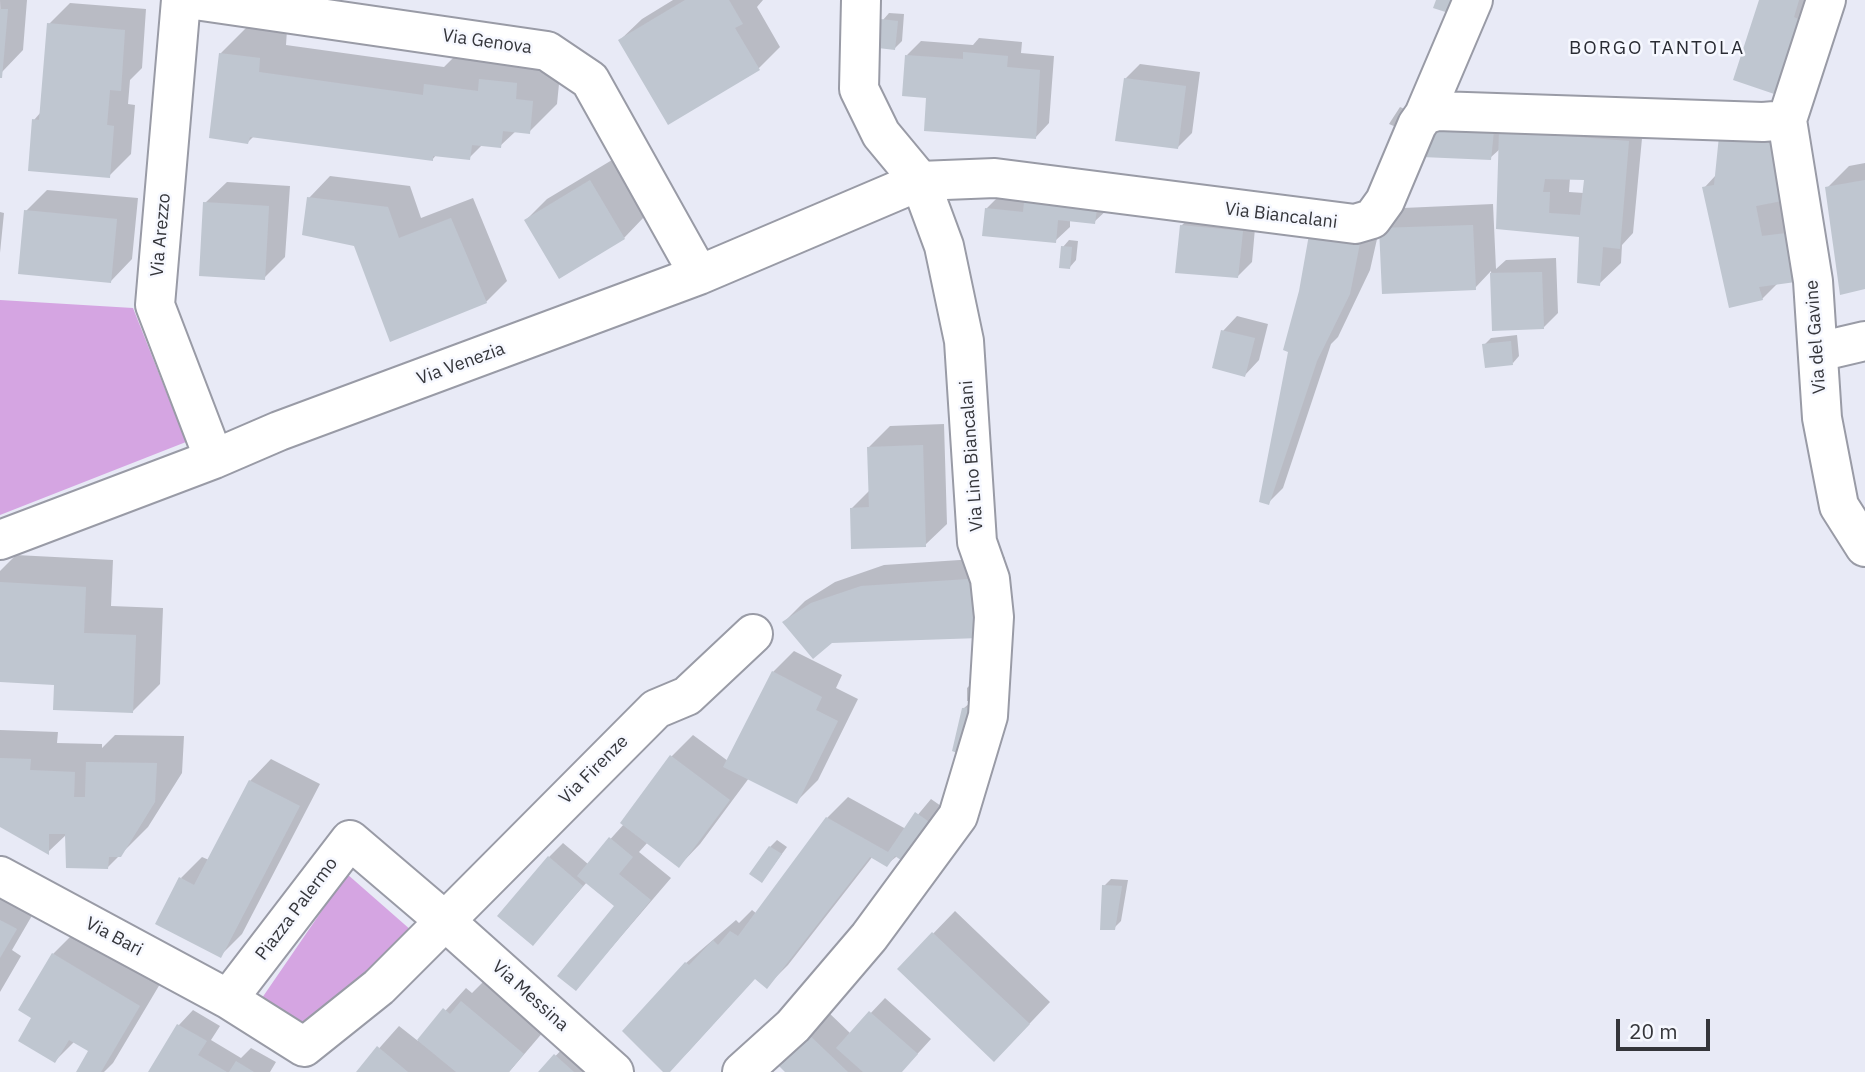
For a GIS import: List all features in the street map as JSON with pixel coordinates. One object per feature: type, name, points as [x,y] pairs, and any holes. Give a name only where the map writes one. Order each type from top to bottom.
[{"type":"street","name":"Via Arezzo","points":[[180,0],[155,305],[214,459]]},
{"type":"street","name":"Via Genova","points":[[195,0],[425,16],[547,51],[590,79],[699,275]]},
{"type":"street","name":"Via Lino Biancalani","points":[[742,1072],[793,1026],[869,937],[958,816],[988,716],[994,617],[990,579],[977,542],[964,341],[944,246],[920,181],[881,134],[859,89],[861,0]]},
{"type":"street","name":"Via Biancalani","points":[[920,181],[995,178],[1355,224],[1372,219],[1385,201],[1473,0]]},
{"type":"street","points":[[1424,115],[1437,111],[1763,122],[1787,120],[1826,0]]},
{"type":"street","name":"Via del Gavine","points":[[1787,120],[1813,281],[1822,418],[1839,506],[1864,542]]},
{"type":"street","name":"Via Venezia","points":[[0,540],[214,459],[279,430],[699,275],[920,181]]},
{"type":"street","points":[[1818,352],[1865,341]]},
{"type":"street","name":"Via Firenze","points":[[445,921],[656,709],[687,696],[753,634]]},
{"type":"street","name":"Piazza Palermo","points":[[228,999],[349,840],[445,921]]},
{"type":"street","name":"Via Bari","points":[[0,876],[228,999]]},
{"type":"street","points":[[228,999],[304,1047],[379,987],[445,921]]},
{"type":"street","name":"Via Messina","points":[[445,921],[614,1072]]},
{"type":"shaded area","points":[[0,300],[133,308],[186,442],[0,515]]},
{"type":"shaded area","points":[[347,874],[420,938],[304,1038],[262,998]]},
{"type":"building","points":[[685,0],[729,0],[743,24],[735,28],[760,70],[668,125],[618,40]]},
{"type":"building","points":[[1436,0],[1465,0],[1458,16],[1433,8]]},
{"type":"building","points":[[1759,0],[1799,0],[1794,17],[1812,26],[1789,99],[1733,80]]},
{"type":"building","points":[[0,9],[8,9],[2,78],[0,78]]},
{"type":"building","points":[[881,19],[898,21],[895,50],[878,48]]},
{"type":"building","points":[[47,23],[125,30],[121,91],[110,90],[107,125],[114,126],[110,178],[28,171],[32,119],[39,120]]},
{"type":"building","points":[[963,52],[1008,56],[1007,67],[1040,70],[1036,139],[924,131],[926,98],[902,96],[905,55],[963,59]]},
{"type":"building","points":[[219,53],[260,58],[259,72],[423,95],[424,84],[478,91],[479,79],[517,83],[516,99],[533,101],[530,134],[503,131],[501,148],[472,145],[470,160],[433,156],[433,161],[250,137],[248,144],[209,138]]},
{"type":"building","points":[[1124,78],[1186,86],[1178,149],[1115,141]]},
{"type":"building","points":[[1437,127],[1494,130],[1491,160],[1422,157]]},
{"type":"building","points":[[1499,131],[1629,141],[1620,249],[1603,247],[1600,286],[1577,283],[1579,237],[1496,229]],"holes":[[[1545,179],[1584,180],[1580,215],[1549,213],[1550,192],[1543,192]]]},
{"type":"building","points":[[1719,136],[1785,141],[1792,199],[1756,206],[1762,236],[1795,232],[1803,281],[1759,287],[1763,300],[1729,308],[1702,187],[1714,185]]},
{"type":"building","points":[[590,180],[625,239],[559,279],[524,220]]},
{"type":"building","points":[[1865,180],[1865,289],[1840,295],[1825,187]]},
{"type":"building","points":[[1025,193],[1098,200],[1095,224],[1058,220],[1056,243],[982,236],[985,208],[1023,212]]},
{"type":"building","points":[[307,197],[388,207],[399,238],[451,218],[487,303],[390,342],[354,246],[302,235]]},
{"type":"building","points":[[203,202],[269,206],[265,280],[199,276]]},
{"type":"building","points":[[24,210],[117,219],[111,283],[18,274]]},
{"type":"building","points":[[1180,225],[1243,231],[1238,278],[1175,273]]},
{"type":"building","points":[[1473,225],[1476,290],[1382,294],[1379,228]]},
{"type":"building","points":[[1310,229],[1361,238],[1350,294],[1317,361],[1269,505],[1259,502],[1288,352],[1283,350],[1299,291]]},
{"type":"building","points":[[1061,246],[1072,247],[1070,269],[1059,268]]},
{"type":"building","points":[[1542,272],[1544,329],[1492,331],[1490,273]]},
{"type":"building","points":[[1221,330],[1255,338],[1245,377],[1212,368]]},
{"type":"building","points":[[1511,341],[1513,365],[1485,368],[1482,344]]},
{"type":"building","points":[[923,445],[926,547],[851,549],[850,508],[869,507],[867,447]]},
{"type":"building","points":[[984,578],[980,638],[832,643],[813,659],[782,622],[811,603],[861,586]]},
{"type":"building","points":[[0,582],[86,587],[84,633],[136,635],[133,713],[53,710],[54,685],[0,682]]},
{"type":"building","points":[[772,671],[822,697],[816,710],[838,721],[797,804],[723,767]]},
{"type":"building","points":[[977,707],[967,757],[952,751],[962,708]]},
{"type":"building","points":[[670,755],[730,800],[679,868],[620,823]]},
{"type":"building","points":[[0,758],[31,759],[30,770],[75,772],[74,797],[85,797],[86,762],[157,763],[155,802],[121,857],[109,857],[108,869],[66,868],[65,834],[49,834],[49,855],[0,827]]},
{"type":"building","points":[[249,780],[300,806],[221,958],[155,924],[179,877],[194,885]]},
{"type":"building","points":[[915,812],[938,828],[911,867],[895,856],[887,867],[870,857],[767,989],[755,979],[670,1072],[663,1072],[622,1031],[685,962],[689,965],[713,940],[718,945],[730,931],[738,936],[826,817],[888,852]]},
{"type":"building","points":[[609,837],[633,857],[619,874],[651,900],[576,991],[557,976],[614,906],[577,876]]},
{"type":"building","points":[[769,846],[782,854],[762,883],[749,874]]},
{"type":"building","points":[[548,856],[583,886],[533,946],[497,916]]},
{"type":"building","points":[[1102,885],[1122,886],[1115,930],[1100,930]]},
{"type":"building","points":[[0,920],[17,929],[0,958]]},
{"type":"building","points":[[932,932],[1030,1024],[994,1062],[897,969]]},
{"type":"building","points":[[52,953],[140,1006],[101,1072],[76,1072],[88,1051],[69,1040],[55,1063],[18,1041],[31,1018],[18,1010]]},
{"type":"building","points":[[461,1001],[524,1054],[509,1072],[456,1072],[417,1040],[443,1008],[450,1014]]},
{"type":"building","points":[[869,1011],[918,1054],[902,1072],[863,1072],[836,1048]]},
{"type":"building","points":[[177,1024],[207,1041],[198,1055],[227,1072],[148,1072]]},
{"type":"building","points":[[804,1030],[848,1072],[785,1072],[774,1061]]},
{"type":"building","points":[[377,1046],[408,1072],[356,1072]]},
{"type":"building","points":[[554,1054],[574,1072],[538,1072]]},
{"type":"building","points":[[236,1061],[254,1072],[229,1072]]},
{"type":"district","name":"BORGO TANTOLA","points":[[1657,49]]}]
